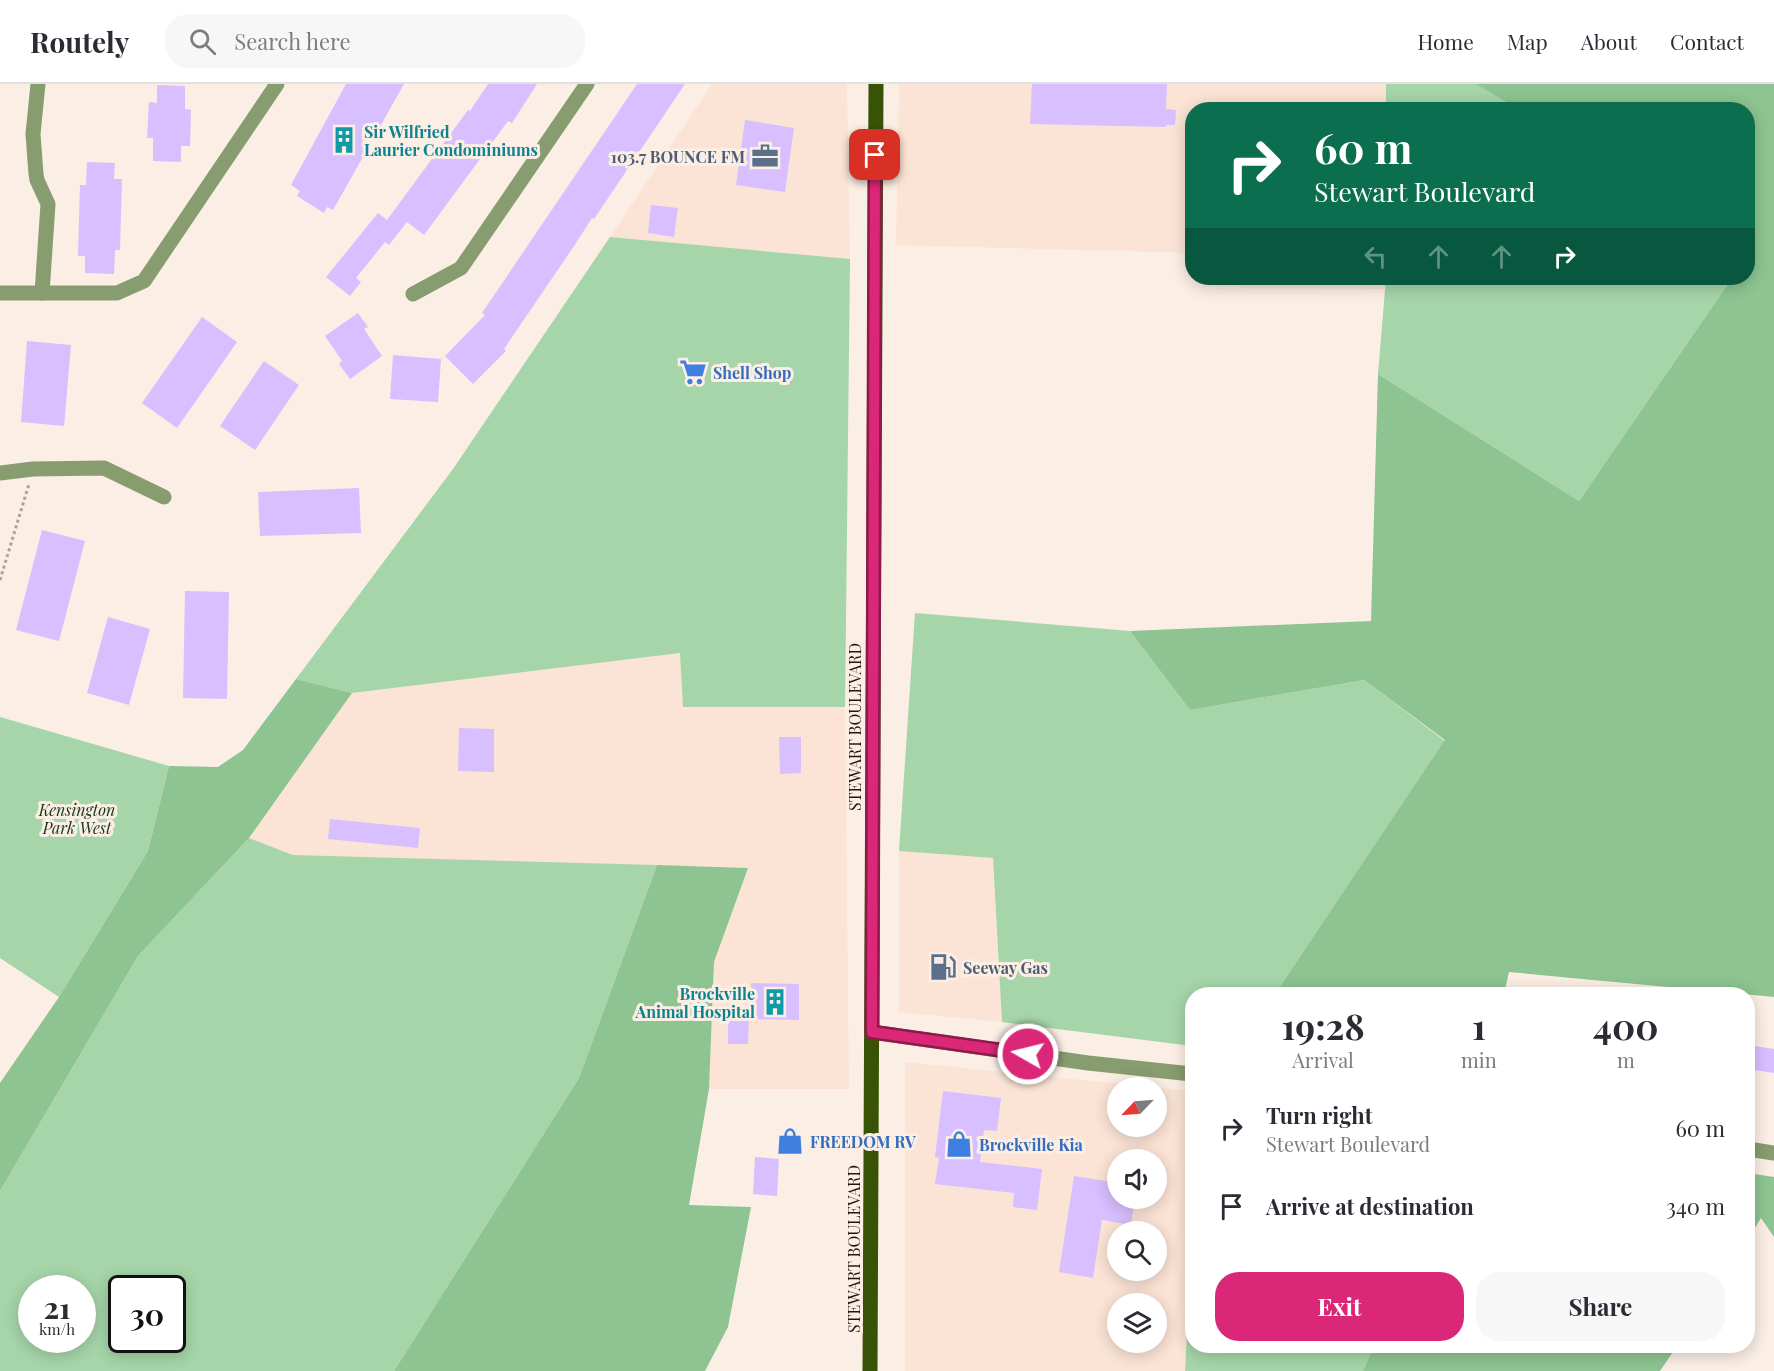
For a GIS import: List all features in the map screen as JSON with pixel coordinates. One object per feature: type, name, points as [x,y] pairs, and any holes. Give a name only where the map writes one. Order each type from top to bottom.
[{"type":"main road","name":"STEWART BOULEVARD","points":[[870,1371],[876,84]]},
{"type":"street","points":[[38,84],[33,144],[37,180],[48,204],[42,293]]},
{"type":"street","points":[[0,293],[117,293],[144,281],[277,84]]},
{"type":"street","points":[[413,294],[461,268],[587,84]]},
{"type":"street","points":[[0,473],[33,469],[104,468],[164,497]]},
{"type":"street","points":[[872,1032],[1088,1063],[1185,1073]]},
{"type":"street","points":[[1755,1150],[1774,1153]]},
{"type":"path","points":[[0,580],[33,469]]},
{"type":"shaded area","points":[[712,84],[847,84],[850,259],[610,237]]},
{"type":"shaded area","points":[[899,84],[1386,84],[1386,102],[1185,102],[1185,253],[896,245]]},
{"type":"shaded area","points":[[1239,285],[1386,285],[1386,289],[1239,288]]},
{"type":"shaded area","points":[[681,653],[683,707],[845,707],[849,1089],[709,1089],[714,962],[747,868],[293,855],[249,838],[352,693]]},
{"type":"shaded area","points":[[899,851],[993,858],[1002,1022],[899,1012]]},
{"type":"shaded area","points":[[905,1062],[1107,1082],[1107,1137],[1167,1137],[1167,1088],[1185,1090],[1185,1371],[905,1371]]},
{"type":"green space","points":[[1386,84],[1475,84],[1506,102],[1386,102]]},
{"type":"green space","points":[[1475,84],[1774,84],[1774,997],[1755,995],[1755,987],[1668,987],[1509,972],[1506,987],[1280,987],[1445,740],[1364,680],[1190,710],[1130,631],[1371,621],[1378,374],[1579,501],[1727,285],[1755,285],[1755,102],[1506,102]]},
{"type":"green space","points":[[610,237],[850,259],[845,707],[683,707],[680,653],[352,693],[296,679],[453,469]]},
{"type":"green space","points":[[1385,285],[1727,285],[1579,501],[1378,374]]},
{"type":"green space","points":[[915,613],[1130,631],[1190,710],[1364,680],[1445,741],[1280,987],[1185,987],[1185,1045],[1002,1022],[993,858],[899,851]]},
{"type":"green space","points":[[296,679],[352,693],[249,838],[138,956],[0,1191],[0,1083],[59,997],[148,851],[169,766],[218,767],[243,750]]},
{"type":"green space","name":"Kensington Park West","points":[[0,717],[169,766],[148,851],[59,997],[0,958]]},
{"type":"green space","points":[[249,838],[293,855],[657,865],[579,1078],[394,1371],[0,1371],[0,1191],[138,956]]},
{"type":"green space","points":[[657,865],[748,868],[714,962],[709,1089],[689,1205],[751,1207],[728,1327],[705,1371],[394,1371],[579,1078]]},
{"type":"green space","points":[[1755,1174],[1774,1177],[1774,1237],[1761,1218],[1755,1228]]},
{"type":"green space","points":[[1186,1353],[1371,1353],[1363,1371],[1185,1371]]},
{"type":"green space","points":[[1371,1353],[1672,1353],[1660,1371],[1363,1371]]},
{"type":"building","name":"Sir Wilfried Laurier Condominiums","points":[[346,84],[404,84],[333,210],[327,207],[324,213],[297,196],[300,191],[291,185]]},
{"type":"building","points":[[488,84],[537,84],[512,123],[508,121],[424,235],[407,222],[389,245],[385,242],[356,278],[361,282],[350,296],[326,277],[378,213],[387,220]]},
{"type":"building","points":[[637,84],[685,84],[504,349],[506,351],[473,384],[445,356],[485,315],[482,313]]},
{"type":"building","points":[[1032,84],[1167,84],[1166,109],[1176,110],[1175,125],[1166,125],[1166,127],[1030,124]]},
{"type":"building","points":[[157,85],[185,86],[185,109],[191,110],[190,146],[181,146],[181,162],[153,161],[153,138],[147,138],[149,102],[157,103]]},
{"type":"building","name":"103.7 BOUNCE FM","points":[[745,120],[794,128],[785,192],[736,185]]},
{"type":"building","points":[[87,162],[115,163],[114,179],[122,179],[120,250],[115,250],[114,274],[85,273],[85,256],[78,256],[80,185],[86,185]]},
{"type":"building","points":[[651,205],[678,208],[674,237],[648,233]]},
{"type":"building","points":[[358,313],[368,327],[364,329],[382,356],[350,379],[339,364],[342,361],[325,336]]},
{"type":"building","points":[[202,317],[237,342],[177,428],[142,403]]},
{"type":"building","points":[[27,341],[71,345],[64,426],[21,422]]},
{"type":"building","points":[[393,355],[441,359],[438,402],[390,399]]},
{"type":"building","points":[[264,361],[299,385],[255,450],[220,426]]},
{"type":"building","points":[[359,488],[361,533],[260,536],[258,492]]},
{"type":"building","points":[[42,530],[85,541],[59,641],[16,630]]},
{"type":"building","points":[[185,591],[229,592],[227,699],[183,698]]},
{"type":"building","points":[[108,617],[150,629],[129,705],[87,693]]},
{"type":"building","points":[[459,728],[494,729],[494,772],[458,771]]},
{"type":"building","points":[[779,737],[801,737],[801,773],[780,774]]},
{"type":"building","points":[[330,819],[420,828],[418,848],[328,839]]},
{"type":"building","name":"Brockville Animal Hospital","points":[[751,983],[799,984],[799,1020],[751,1019]]},
{"type":"building","points":[[728,1016],[749,1016],[748,1044],[728,1044]]},
{"type":"building","points":[[1755,1046],[1774,1049],[1774,1073],[1755,1070]]},
{"type":"building","name":"Brockville Kia","points":[[943,1091],[1001,1098],[997,1131],[984,1130],[980,1162],[1042,1169],[1037,1210],[1013,1207],[1014,1193],[935,1184],[939,1158],[935,1157]]},
{"type":"building","points":[[755,1157],[779,1159],[777,1196],[753,1194]]},
{"type":"building","points":[[1074,1176],[1107,1181],[1107,1209],[1133,1209],[1132,1221],[1102,1220],[1093,1278],[1059,1272]]},
{"type":"place","name":"Sir Wilfried Laurier Condominiums","points":[[344,140]]},
{"type":"place","name":"103.7 BOUNCE FM","points":[[765,156]]},
{"type":"place","name":"Shell Shop","points":[[693,372]]},
{"type":"place","name":"Seeway Gas","points":[[943,967]]},
{"type":"place","name":"Brockville Animal Hospital","points":[[775,1002]]},
{"type":"place","name":"FREEDOM RV","points":[[790,1141]]},
{"type":"place","name":"Brockville Kia","points":[[959,1144]]},
{"type":"route","points":[[875,155],[872,1032],[1028,1054]]}]
